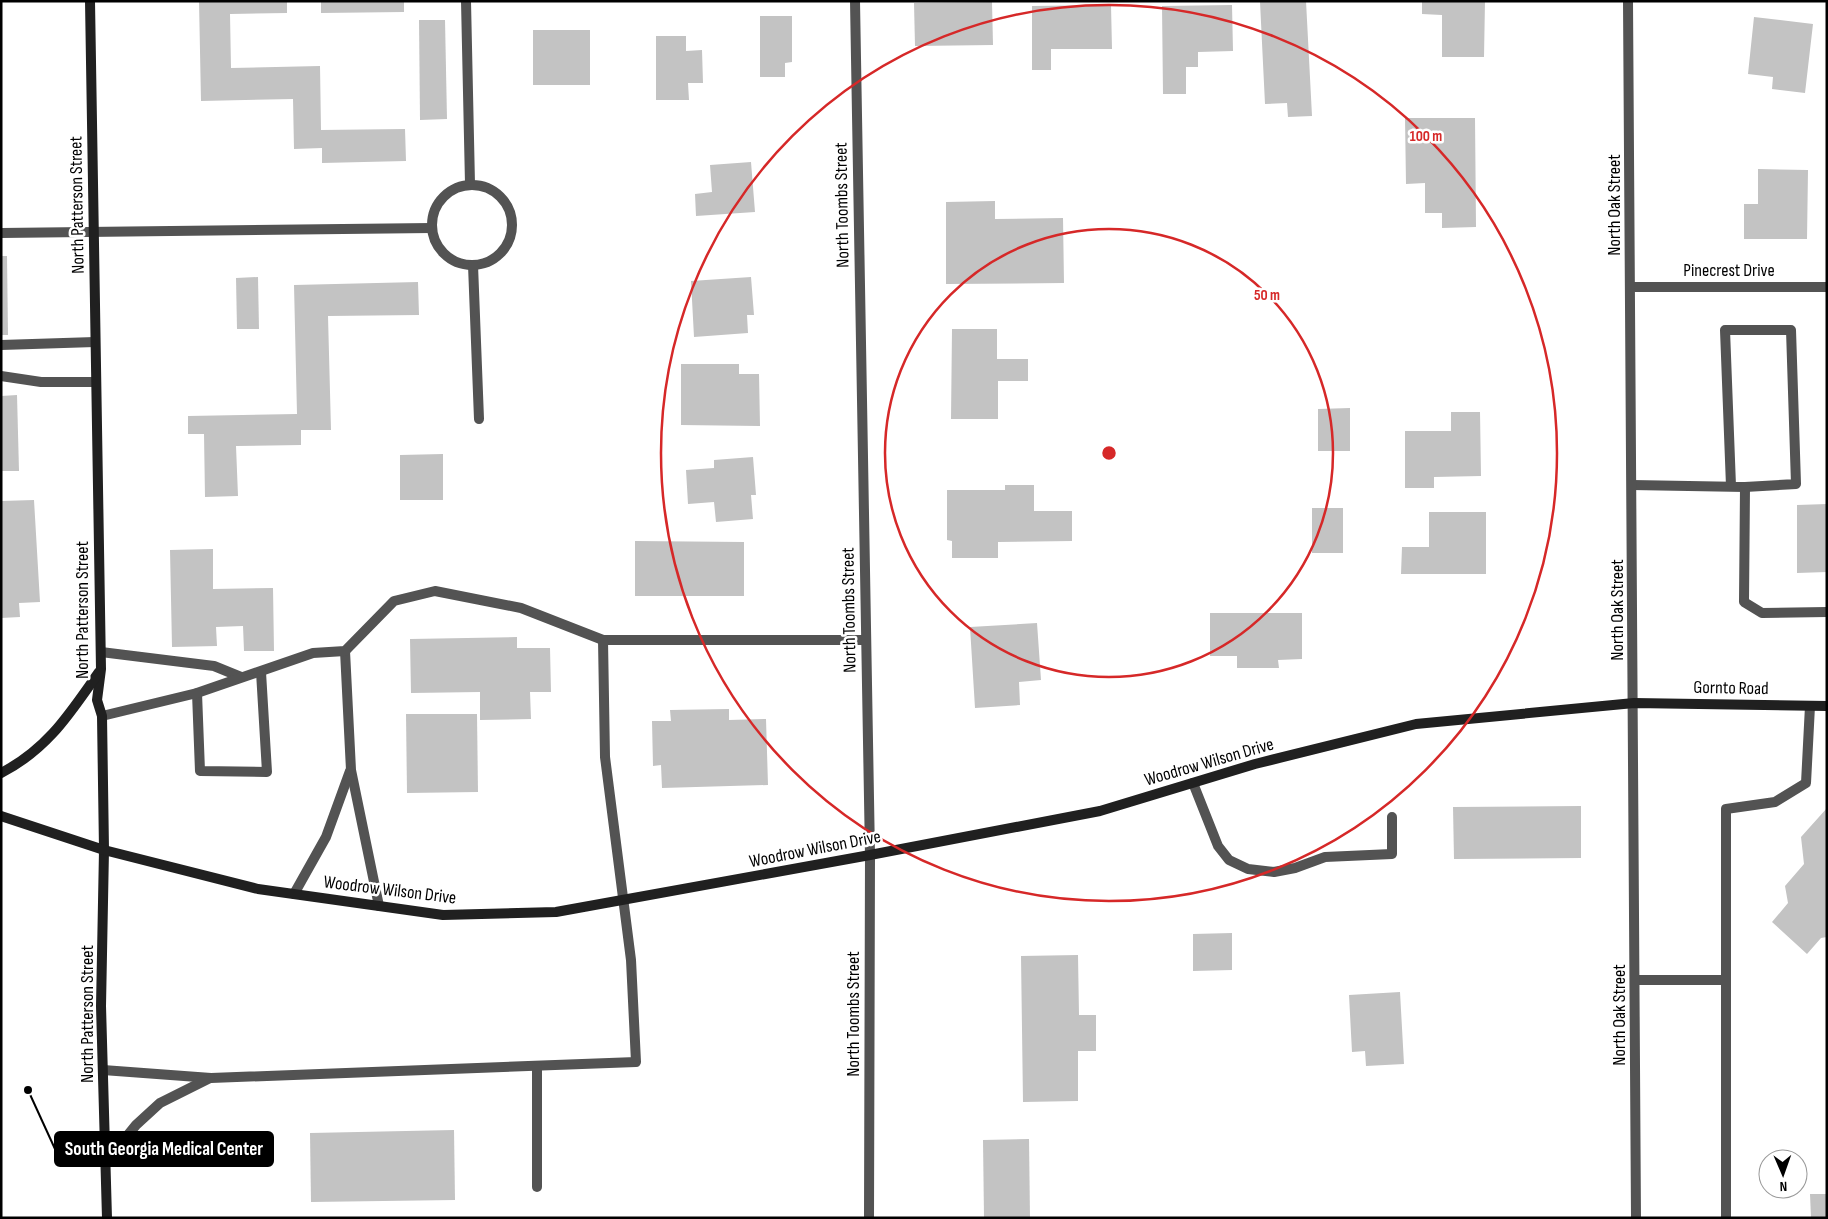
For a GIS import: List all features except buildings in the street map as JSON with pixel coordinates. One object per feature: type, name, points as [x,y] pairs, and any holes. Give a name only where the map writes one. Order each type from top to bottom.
[{"type":"main road","name":"North Patterson Street","points":[[90,1],[101,652],[97,700],[102,716],[104,850],[101,1006],[107,1218]]},
{"type":"main road","points":[[1,773],[19,764],[59,729],[101,669]]},
{"type":"main road","name":"Gornto Road","points":[[1634,703],[1827,706]]},
{"type":"main road","name":"Woodrow Wilson Drive","points":[[1,816],[104,850],[258,889],[443,915],[556,912],[870,856],[1100,811],[1255,764],[1416,724],[1634,703]]},
{"type":"street","points":[[466,1],[470,184]]},
{"type":"street","name":"North Toombs Street","points":[[855,1],[870,856],[869,1218]]},
{"type":"street","name":"North Oak Street","points":[[1628,1],[1636,1218]]},
{"type":"street","points":[[470,184],[486,187],[500,195],[509,208],[513,223],[510,239],[502,252],[489,261],[473,265],[458,262],[445,254],[436,243],[432,228],[434,212],[442,198],[455,188],[470,184]]},
{"type":"street","points":[[1,233],[93,230],[432,228]]},
{"type":"street","points":[[473,265],[479,419]]},
{"type":"street","name":"Pinecrest Drive","points":[[1631,287],[1827,287]]},
{"type":"street","points":[[1632,485],[1745,487],[1796,484],[1791,330],[1725,330],[1731,486]]},
{"type":"street","points":[[1,345],[95,342]]},
{"type":"street","points":[[1,376],[41,382],[96,382]]},
{"type":"street","points":[[1745,487],[1744,602],[1762,613],[1827,612]]},
{"type":"street","points":[[102,716],[197,693],[261,672],[313,652],[345,651],[394,602],[435,591],[521,608],[603,640],[866,640]]},
{"type":"street","points":[[103,1070],[211,1078],[636,1062],[632,960],[605,757],[603,640]]},
{"type":"street","points":[[345,651],[351,770],[379,906]]},
{"type":"street","points":[[101,652],[214,666],[241,677]]},
{"type":"street","points":[[197,693],[200,771],[266,772],[261,672]]},
{"type":"street","points":[[1726,1218],[1726,809],[1775,802],[1806,783],[1810,706]]},
{"type":"street","points":[[294,894],[326,837],[351,770]]},
{"type":"street","points":[[1193,783],[1218,846],[1229,860],[1239,866],[1257,871],[1274,872],[1295,868],[1325,857],[1392,854],[1392,817]]},
{"type":"street","points":[[1635,980],[1726,980]]},
{"type":"street","points":[[537,1066],[537,1187]]},
{"type":"street","points":[[106,1162],[136,1125],[160,1103],[211,1078]]},
{"type":"place","name":"South Georgia Medical Center","points":[[28,1090]]}]
